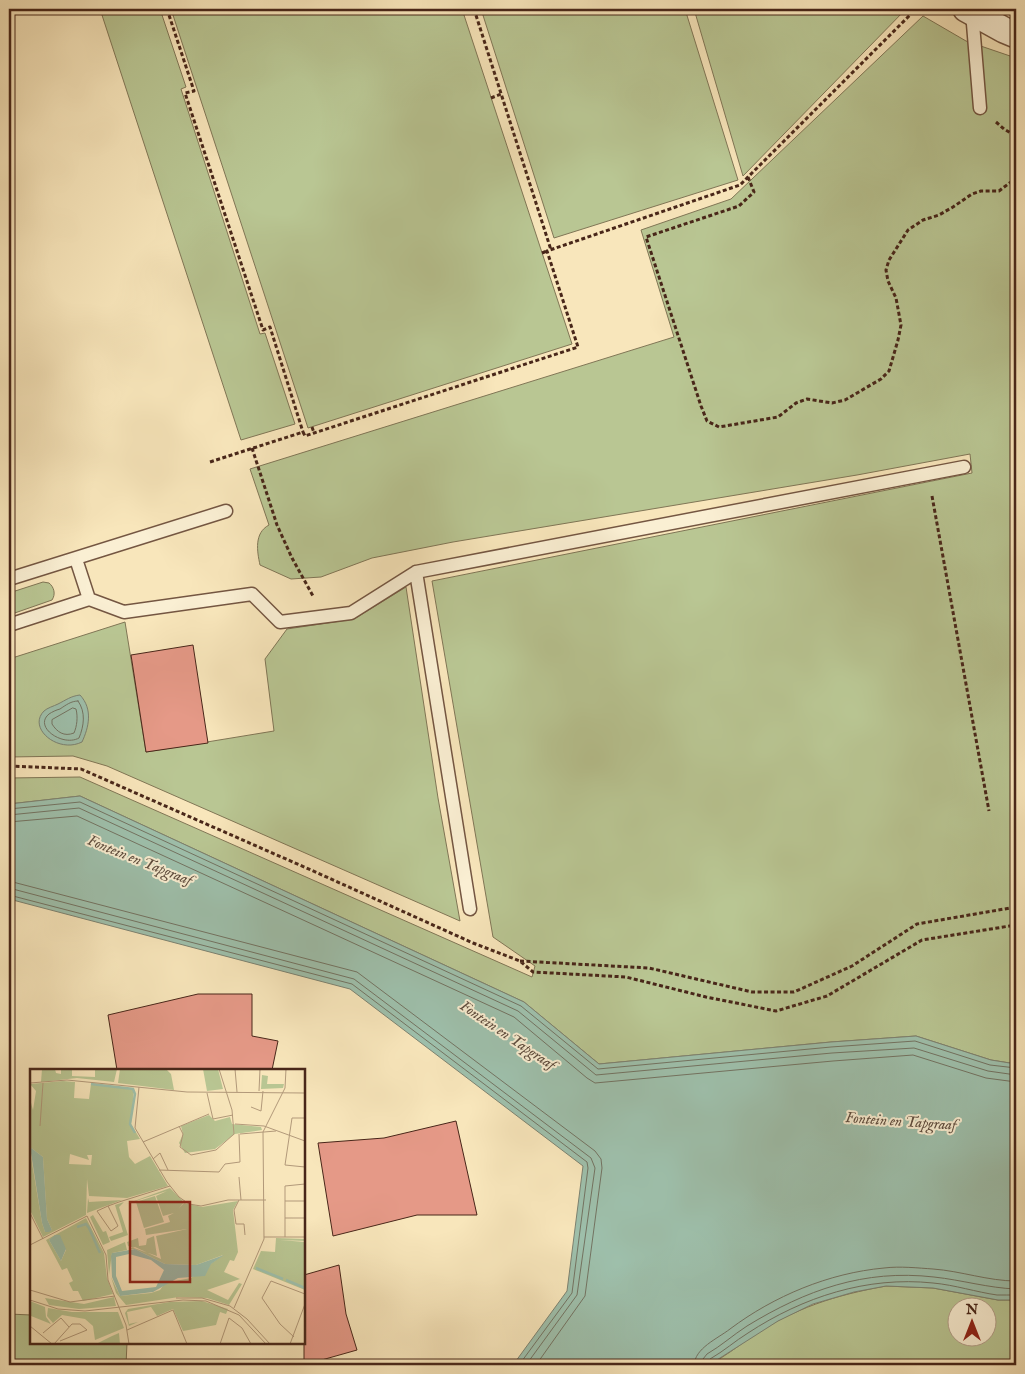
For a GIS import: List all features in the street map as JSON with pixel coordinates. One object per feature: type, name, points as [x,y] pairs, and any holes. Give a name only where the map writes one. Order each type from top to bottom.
[{"type":"street","points":[[969,11],[1016,35]]},
{"type":"lane","points":[[969,11],[980,108]]},
{"type":"lane","points":[[9,625],[89,598],[124,612],[252,594],[280,622],[351,613],[416,572],[964,468]]},
{"type":"lane","points":[[9,579],[226,512]]},
{"type":"lane","points":[[76,559],[89,598]]},
{"type":"lane","points":[[416,572],[470,909]]},
{"type":"path","points":[[59,11],[66,9]]},
{"type":"path","points":[[167,9],[194,91],[186,93],[188,103],[263,330],[270,327],[304,436],[578,347],[474,9]]},
{"type":"path","points":[[542,253],[740,186],[916,9]]},
{"type":"path","points":[[491,98],[501,94]]},
{"type":"path","points":[[748,177],[754,192],[739,206],[646,237],[701,406],[707,421],[719,427],[778,417],[796,403],[807,399],[832,403],[845,400],[881,379],[889,370],[901,325],[896,298],[888,281],[886,270],[908,230],[923,220],[952,208],[972,194],[981,191],[999,191],[1016,178]]},
{"type":"path","points":[[312,427],[314,433]]},
{"type":"path","points":[[210,462],[303,432]]},
{"type":"path","points":[[252,448],[277,525],[292,558],[325,616]]},
{"type":"path","points":[[928,474],[989,811]]},
{"type":"path","points":[[9,766],[81,769],[473,943],[520,961],[649,968],[752,992],[794,992],[852,966],[917,924],[1016,907]]},
{"type":"path","points":[[520,961],[533,972],[626,977],[706,997],[776,1010],[827,996],[922,940],[1016,925]]},
{"type":"path","points":[[949,1365],[957,1363],[1016,1362]]},
{"type":"shaded area","points":[[100,9],[160,9],[186,87],[181,89],[260,334],[265,333],[295,424],[241,440]]},
{"type":"shaded area","points":[[171,9],[462,9],[572,344],[308,428]]},
{"type":"shaded area","points":[[481,9],[685,9],[738,180],[554,238]]},
{"type":"shaded area","points":[[694,9],[906,9],[743,176]]},
{"type":"shaded area","points":[[923,16],[966,41],[1016,58],[1016,1064],[991,1060],[916,1036],[831,1042],[599,1064],[524,1002],[80,796],[9,804],[9,778],[80,777],[532,977],[535,966],[493,937],[432,581],[972,473],[970,454],[857,475],[453,542],[372,558],[321,577],[291,579],[260,565],[259,537],[264,528],[269,525],[250,469],[674,337],[641,230],[731,199]]},
{"type":"shaded area","points":[[43,582],[49,583],[53,589],[54,595],[52,600],[9,615],[9,593]]},
{"type":"shaded area","points":[[406,587],[438,798],[460,921],[107,766],[73,756],[9,757],[9,659],[125,622],[146,752],[274,731],[265,659],[287,629],[354,619]]},
{"type":"shaded area","points":[[886,1286],[933,1288],[976,1296],[948,1296],[948,1346],[998,1346],[998,1300],[1016,1300],[1016,1365],[709,1365],[783,1318],[799,1310],[850,1294]]},
{"type":"shaded area","points":[[9,1314],[30,1315],[30,1344],[127,1344],[126,1365],[9,1365]]},
{"type":"water","points":[[80,695],[87,706],[89,718],[82,742],[64,745],[55,742],[42,731],[39,725],[40,718],[44,711],[49,708],[71,697]]},
{"type":"water","name":"Fontein en Tapgraaf","points":[[80,796],[524,1002],[599,1064],[831,1042],[916,1036],[991,1060],[1016,1064],[1016,1300],[998,1300],[998,1296],[976,1296],[933,1288],[886,1286],[854,1292],[813,1304],[778,1321],[709,1365],[513,1365],[567,1291],[583,1166],[350,989],[9,899],[9,804]]},
{"type":"building","points":[[193,645],[208,743],[146,752],[131,655]]},
{"type":"building","points":[[198,994],[252,994],[252,1036],[278,1041],[272,1069],[117,1069],[108,1015]]},
{"type":"building","points":[[456,1121],[477,1215],[417,1215],[333,1236],[318,1143],[384,1138]]},
{"type":"building","points":[[339,1265],[346,1314],[357,1350],[304,1365],[305,1275]]}]
